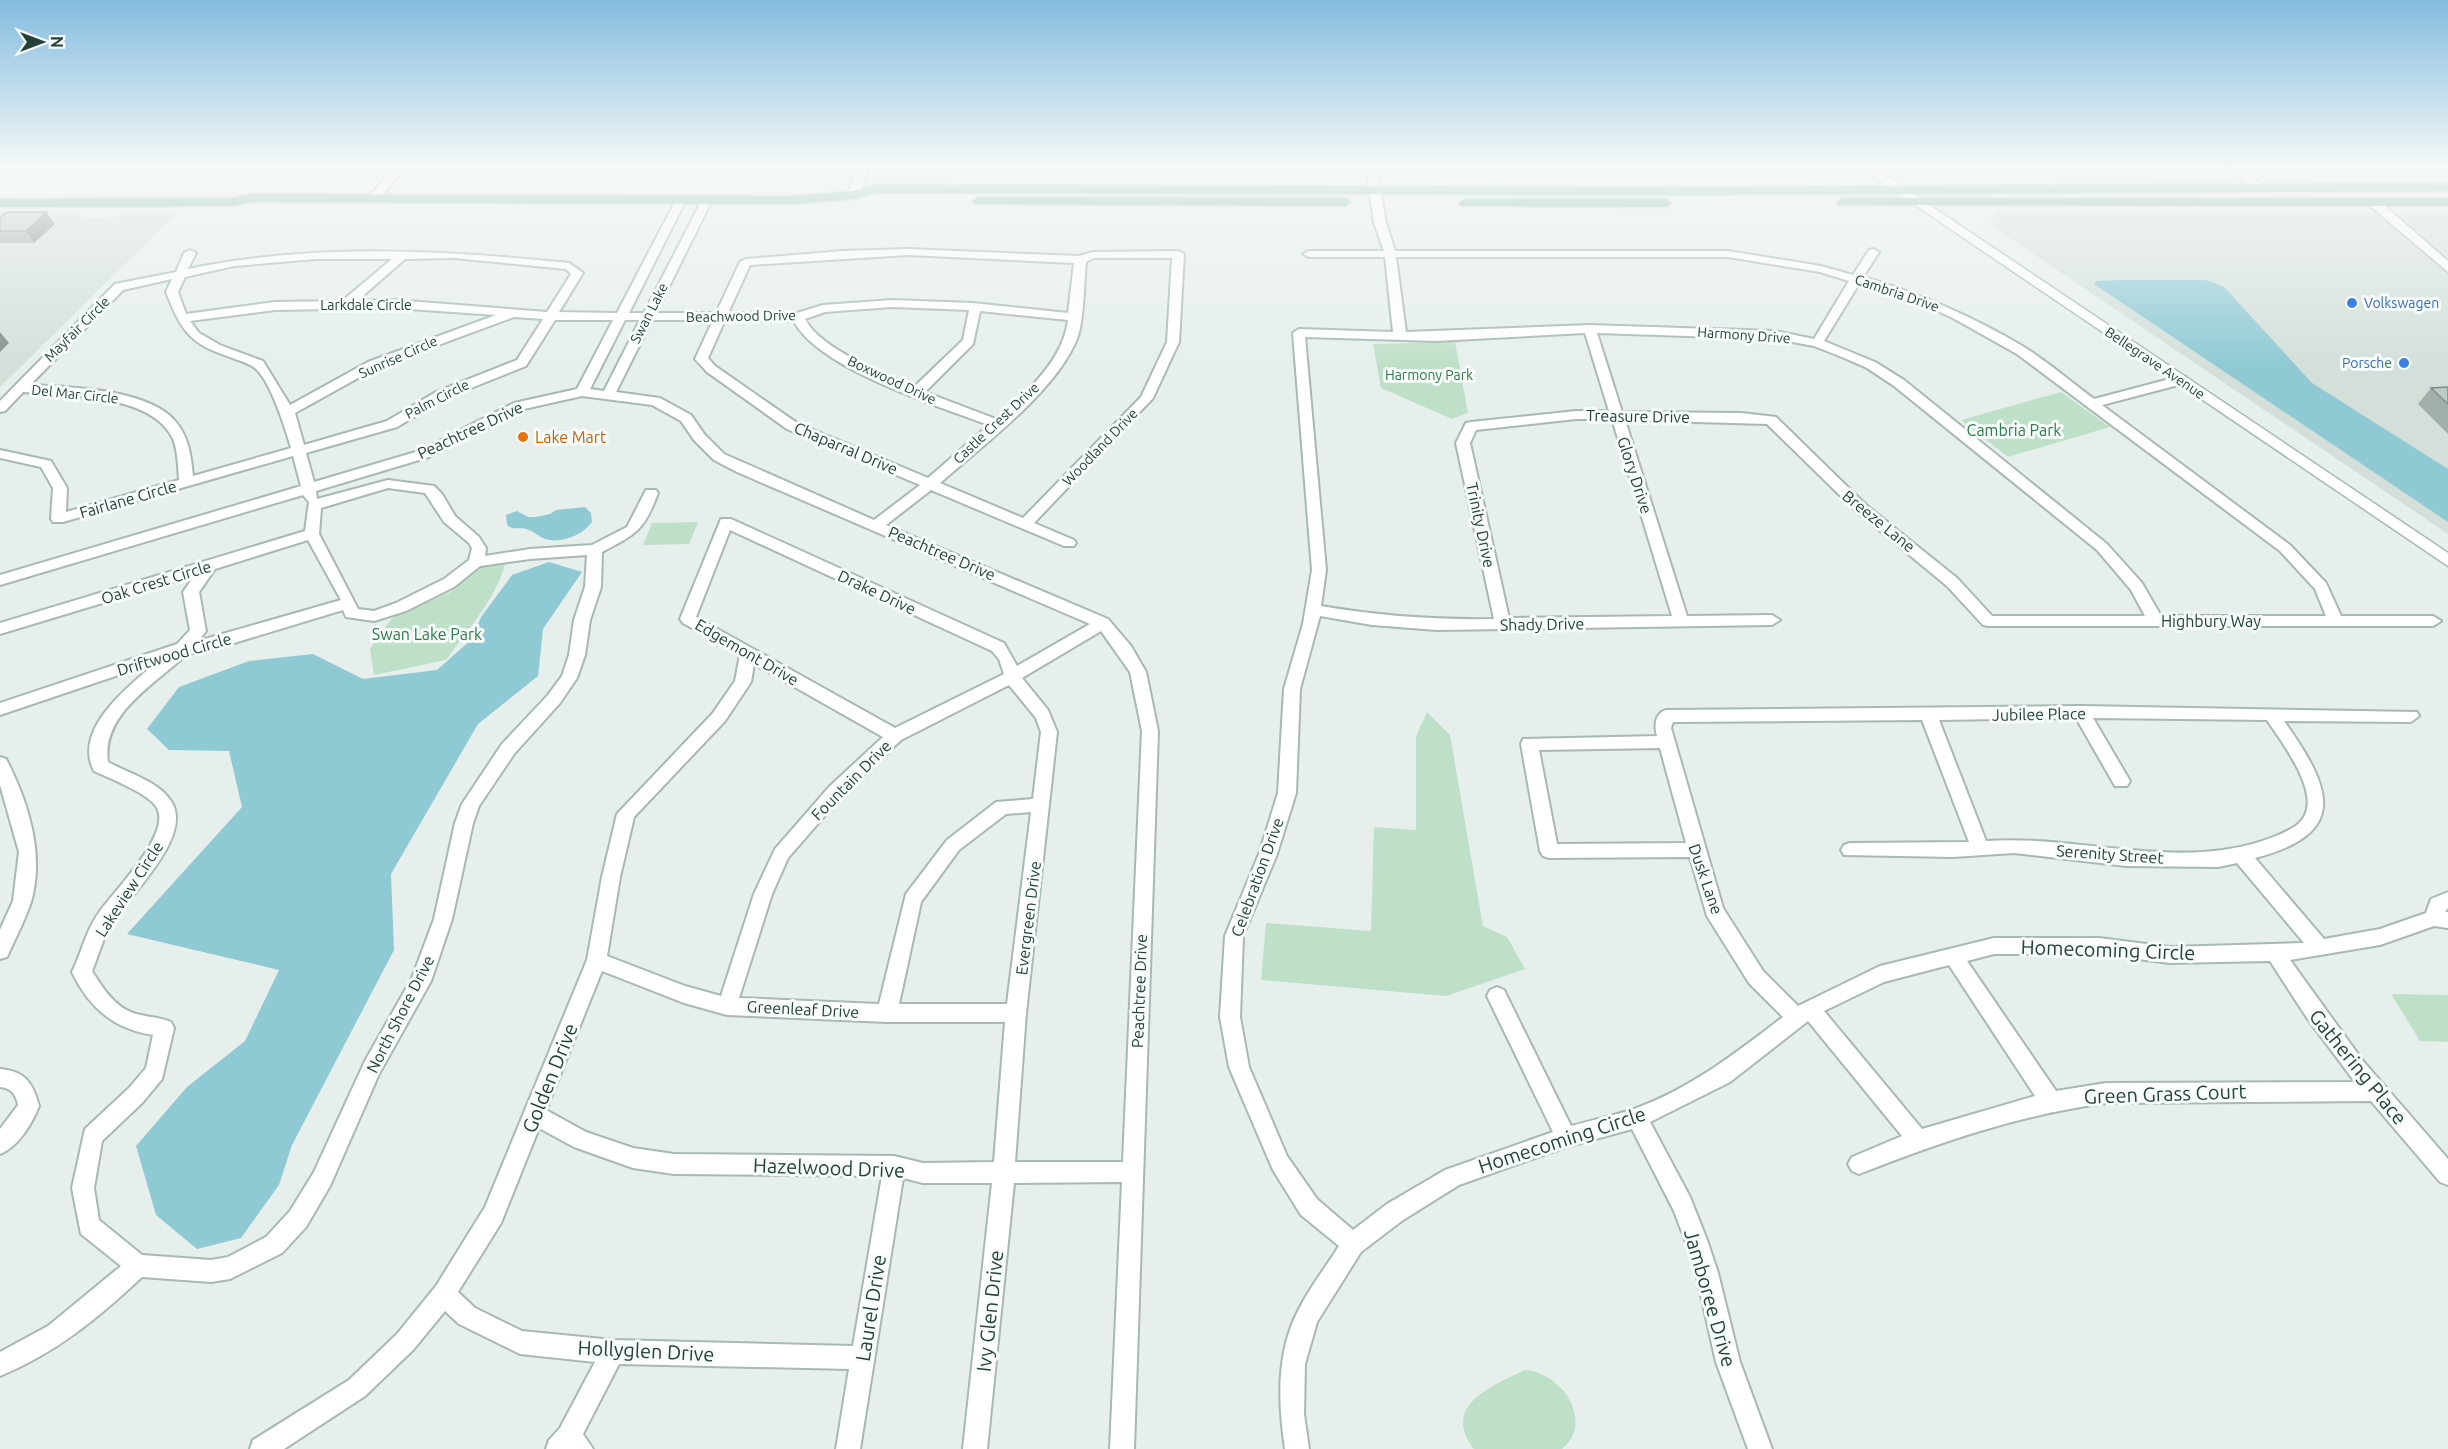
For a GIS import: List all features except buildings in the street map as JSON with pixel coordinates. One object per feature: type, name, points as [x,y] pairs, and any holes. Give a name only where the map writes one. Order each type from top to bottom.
[{"type":"main road","name":"Bellegrave Avenue","points":[[1960,233],[2448,561]]},
{"type":"main road","points":[[2408,233],[2448,268]]},
{"type":"street","name":"Swan Lake","points":[[582,392],[665,233]]},
{"type":"street","name":"Swan Lake","points":[[608,395],[689,233]]},
{"type":"street","points":[[1386,233],[1400,336]]},
{"type":"street","name":"Chaparral Drive","points":[[1069,543],[792,426],[711,369],[701,359],[746,262],[842,254],[908,252],[1080,260]]},
{"type":"street","points":[[1816,343],[1873,252]]},
{"type":"street","points":[[190,253],[172,292],[182,318],[195,336],[216,348],[259,364],[288,412],[307,488],[314,505],[312,534],[350,603],[351,613],[374,616],[401,607],[449,583],[476,562],[530,554],[595,550],[632,530],[644,514],[651,493]]},
{"type":"street","name":"Woodland Drive","points":[[1024,525],[1147,398],[1173,342],[1178,254],[1093,255],[1080,260]]},
{"type":"street","name":"Cambria Drive","points":[[1309,254],[1728,254],[1821,269],[1905,293],[1965,319],[2021,351],[2285,548],[2321,587],[2336,621]]},
{"type":"street","points":[[346,304],[403,255]]},
{"type":"street","name":"Mayfair Circle","points":[[0,408],[119,287],[234,263],[317,256],[403,255]]},
{"type":"street","name":"Palm Circle","points":[[299,450],[392,424],[441,395],[522,363],[577,273],[569,266],[454,255],[403,255]]},
{"type":"street","name":"Castle Crest Drive","points":[[877,525],[930,484],[1029,397],[1050,372],[1072,335],[1080,260]]},
{"type":"street","name":"Larkdale Circle","points":[[182,318],[275,306],[346,304],[453,307],[551,316]]},
{"type":"street","name":"Beachwood Drive","points":[[551,316],[798,317],[811,311],[863,304],[975,308],[1074,317]]},
{"type":"street","points":[[446,336],[464,321],[464,313],[453,307]]},
{"type":"street","points":[[916,393],[969,340],[975,308]]},
{"type":"street","name":"Sunrise Circle","points":[[288,412],[372,365],[513,313]]},
{"type":"street","name":"Boxwood Drive","points":[[798,317],[805,331],[850,363],[916,393],[998,424]]},
{"type":"street","name":"Harmony Drive","points":[[1299,333],[1436,337],[1511,331],[1590,329],[1776,335],[1816,343],[1871,365],[1899,383],[2102,547],[2137,587],[2157,621]]},
{"type":"street","name":"Glory Drive","points":[[1590,329],[1681,621]]},
{"type":"street","name":"Celebration Drive","points":[[1299,333],[1319,570],[1313,610],[1293,689],[1287,793],[1268,854],[1234,936],[1230,969],[1230,1017],[1239,1067],[1280,1163],[1309,1207],[1353,1244]]},
{"type":"street","points":[[2092,404],[2181,380]]},
{"type":"street","name":"Del Mar Circle","points":[[19,388],[123,398],[166,419],[179,436],[186,483]]},
{"type":"street","name":"Peachtree Drive","points":[[0,580],[424,454],[519,406],[582,392],[655,401],[686,418],[699,437],[719,457],[742,469],[1103,623],[1131,654],[1144,685],[1150,731],[1131,1172],[1122,1449]]},
{"type":"street","name":"Treasure Drive","points":[[1471,426],[1529,422],[1576,415],[1741,417],[1771,420]]},
{"type":"street","name":"Breeze Lane","points":[[1771,420],[1861,508],[1952,582],[1988,621]]},
{"type":"street","name":"Trinity Drive","points":[[1471,426],[1463,443],[1503,624]]},
{"type":"street","name":"Fairlane Circle","points":[[0,454],[46,464],[60,488],[58,519],[299,450]]},
{"type":"street","points":[[314,505],[388,484],[429,489],[437,497],[440,506],[455,526],[474,540],[479,548],[476,562]]},
{"type":"street","name":"Edgemont Drive","points":[[726,522],[688,619],[896,736]]},
{"type":"street","name":"Drake Drive","points":[[726,522],[998,646],[1010,659],[1013,676]]},
{"type":"street","name":"Oak Crest Circle","points":[[0,629],[312,534]]},
{"type":"street","name":"North Shore Drive","points":[[138,1266],[211,1271],[230,1268],[274,1245],[298,1219],[322,1179],[372,1068],[422,981],[443,919],[471,804],[508,749],[554,699],[569,678],[577,655],[582,620],[593,586],[595,550]]},
{"type":"street","name":"Lakeview Circle","points":[[138,1266],[89,1226],[83,1188],[92,1136],[136,1095],[155,1072],[164,1028],[129,1023],[101,1002],[82,972],[102,924],[158,847],[168,824],[166,808],[159,798],[100,766],[97,749],[102,730],[138,687],[185,648],[198,631],[191,592],[210,565]]},
{"type":"street","name":"Driftwood Circle","points":[[0,709],[185,648],[201,647],[350,603]]},
{"type":"street","name":"Shady Drive","points":[[1313,610],[1372,620],[1437,625],[1772,620]]},
{"type":"street","name":"Highbury Way","points":[[1988,621],[2433,621]]},
{"type":"street","name":"Fountain Drive","points":[[727,1006],[763,894],[781,854],[834,792],[896,736],[1013,676],[1103,623]]},
{"type":"street","name":"Golden Drive","points":[[262,1449],[357,1388],[405,1342],[444,1294],[493,1215],[536,1115],[597,960],[611,877],[626,814],[719,717],[743,682],[748,654]]},
{"type":"street","name":"Evergreen Drive","points":[[1004,1172],[1016,1013],[1049,732],[1047,721],[1013,676]]},
{"type":"street","points":[[2081,712],[2121,781]]},
{"type":"street","name":"Jubilee Place","points":[[1666,716],[1929,716],[2081,712],[2411,716]]},
{"type":"street","name":"Serenity Street","points":[[1850,850],[2014,846],[2126,859],[2218,860],[2265,848],[2300,834],[2314,817],[2316,799],[2312,780],[2304,762],[2271,714]]},
{"type":"street","name":"Dusk Lane","points":[[1666,716],[1663,729],[1696,850],[1714,910],[1727,933],[1756,977],[1803,1013],[1917,1139]]},
{"type":"street","points":[[1929,716],[1980,848]]},
{"type":"street","points":[[1667,742],[1529,744],[1549,851],[1696,850]]},
{"type":"street","points":[[0,764],[15,801],[28,852],[22,901],[0,951]]},
{"type":"street","points":[[887,1013],[912,899],[953,846],[1002,807],[1041,805]]},
{"type":"street","points":[[2240,854],[2263,878],[2320,948]]},
{"type":"street","name":"Homecoming Circle","points":[[1297,1449],[1292,1414],[1293,1364],[1306,1317],[1353,1244],[1395,1212],[1453,1178],[1566,1137],[1636,1118],[1723,1075],[1803,1013],[1880,974],[1994,946],[2099,946],[2170,955],[2275,952],[2320,948],[2380,937],[2441,919],[2438,904],[2448,900]]},
{"type":"street","name":"Gathering Place","points":[[2275,952],[2300,994],[2374,1091],[2448,1175]]},
{"type":"street","points":[[1953,956],[2051,1102]]},
{"type":"street","name":"Greenleaf Drive","points":[[597,960],[684,994],[727,1006],[887,1013],[1016,1013]]},
{"type":"street","points":[[1497,996],[1566,1137]]},
{"type":"street","points":[[0,1078],[12,1078],[25,1090],[29,1106],[16,1127],[0,1144]]},
{"type":"street","name":"Green Grass Court","points":[[1859,1164],[1917,1139],[2051,1102],[2106,1093],[2374,1091]]},
{"type":"street","name":"Hazelwood Drive","points":[[536,1115],[581,1140],[633,1158],[674,1164],[894,1166],[923,1173],[1131,1172]]},
{"type":"street","name":"Jamboree Drive","points":[[1636,1118],[1682,1205],[1696,1240],[1707,1273],[1728,1362],[1760,1449]]},
{"type":"street","name":"Laurel Drive","points":[[848,1449],[894,1166]]},
{"type":"street","name":"Ivy Glen Drive","points":[[975,1449],[1004,1172]]},
{"type":"street","points":[[0,1364],[24,1355],[67,1330],[138,1266]]},
{"type":"street","name":"Hollyglen Drive","points":[[444,1294],[467,1316],[520,1342],[613,1352],[862,1358]]},
{"type":"street","points":[[569,1445],[613,1352]]},
{"type":"shaded area","points":[[0,233],[157,233],[0,387]]},
{"type":"shaded area","points":[[2002,233],[2448,233],[2448,534]]},
{"type":"green space","name":"Harmony Park","points":[[1455,342],[1468,413],[1452,419],[1381,388],[1373,344]]},
{"type":"green space","name":"Cambria Park","points":[[2061,392],[2110,427],[2008,457],[1961,420]]},
{"type":"green space","points":[[698,522],[689,544],[643,545],[652,523]]},
{"type":"green space","name":"Swan Lake Park","points":[[506,561],[502,575],[489,600],[446,660],[374,675],[370,649],[392,618],[451,592],[478,566]]},
{"type":"green space","points":[[1427,712],[1450,735],[1483,926],[1507,937],[1525,969],[1446,996],[1261,980],[1266,923],[1371,931],[1374,827],[1416,830],[1416,736]]},
{"type":"green space","points":[[2391,994],[2448,995],[2448,1042],[2420,1041]]},
{"type":"green space","points":[[1525,1370],[1551,1379],[1570,1400],[1575,1413],[1575,1426],[1571,1438],[1562,1449],[1474,1449],[1465,1434],[1463,1421],[1467,1409],[1486,1390]]},
{"type":"water","points":[[2206,280],[2224,287],[2312,383],[2448,469],[2448,522],[2094,284],[2096,281]]},
{"type":"water","points":[[585,507],[591,513],[592,522],[583,531],[565,539],[545,539],[526,529],[512,528],[507,525],[506,515],[517,511],[528,517],[536,517],[556,510]]},
{"type":"water","points":[[549,562],[582,572],[543,629],[538,676],[478,724],[391,874],[394,950],[292,1145],[279,1185],[241,1238],[197,1249],[156,1215],[136,1146],[187,1087],[245,1041],[279,970],[127,934],[242,807],[229,751],[169,750],[147,729],[179,687],[249,661],[313,654],[363,679],[437,670],[472,639],[481,617],[512,575]]},
{"type":"place","name":"Volkswagen","points":[[2352,303]]},
{"type":"place","name":"Porsche","points":[[2404,363]]},
{"type":"place","name":"Lake Mart","points":[[523,437]]}]
